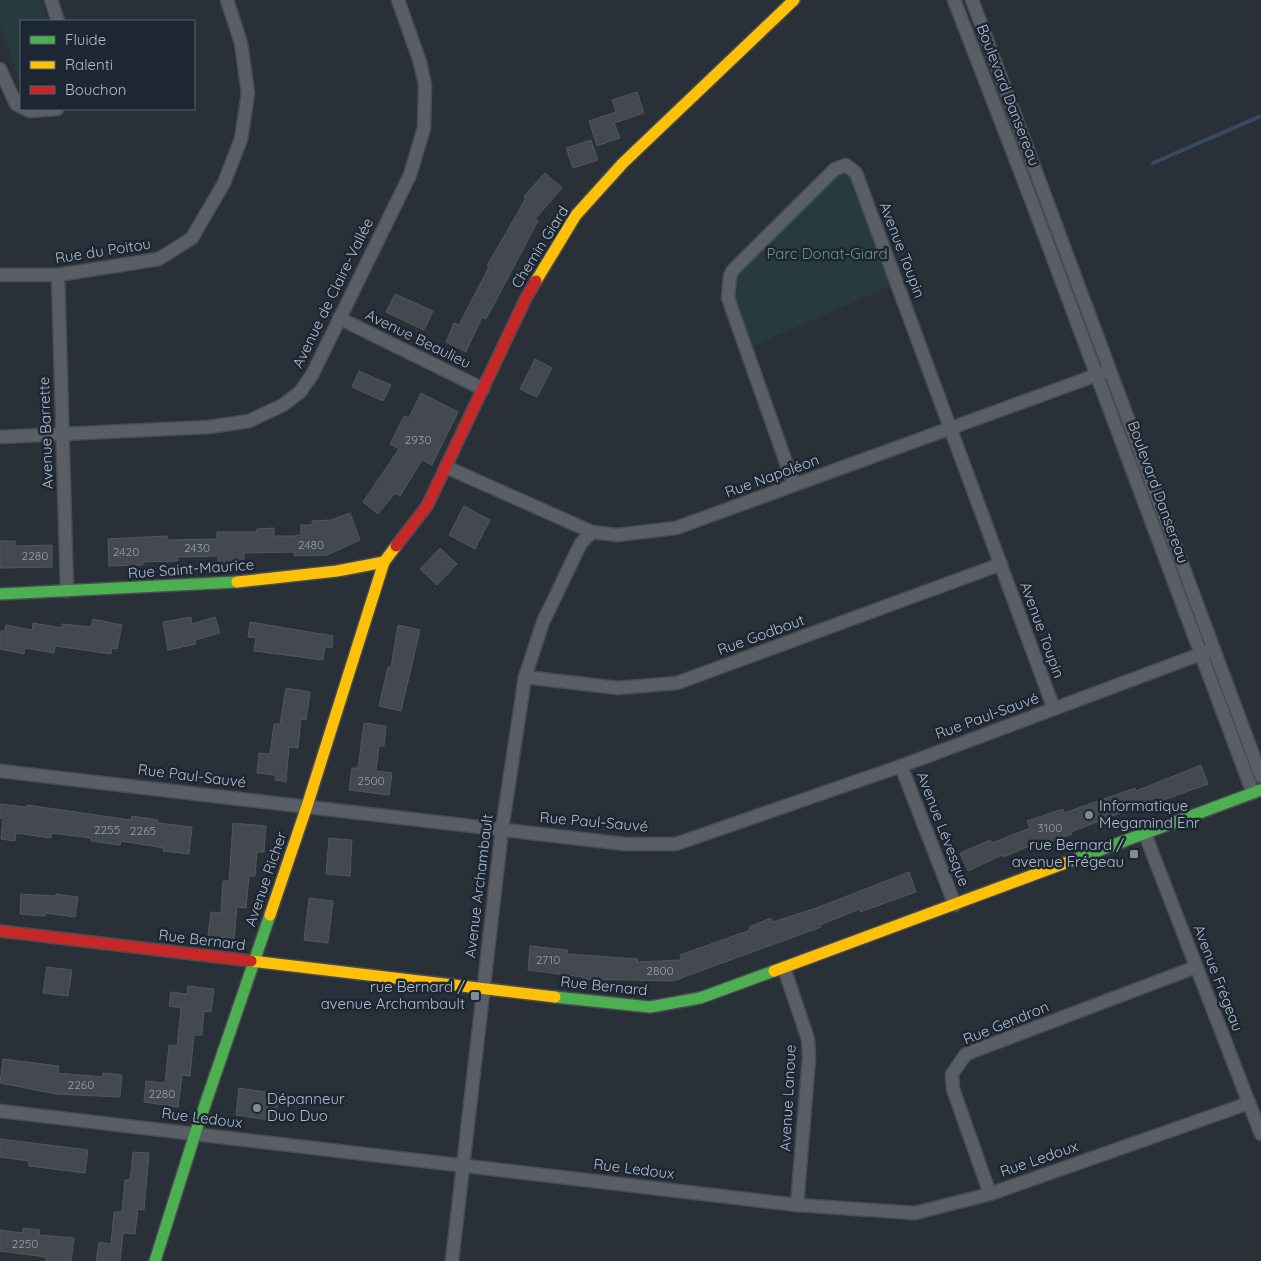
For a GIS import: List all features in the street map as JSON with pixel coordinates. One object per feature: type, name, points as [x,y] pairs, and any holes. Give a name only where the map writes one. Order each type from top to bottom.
[{"type":"street","points":[[51,0],[58,20]]},
{"type":"street","name":"Rue du Poitou","points":[[0,275],[58,275],[159,259],[192,238],[224,183],[241,139],[248,93],[242,43],[227,0]]},
{"type":"street","name":"Avenue de Claire-Vallée","points":[[0,437],[209,427],[249,422],[283,405],[300,392],[312,375],[410,174],[424,128],[425,85],[420,62],[398,0]]},
{"type":"street","name":"Chemin Giard","points":[[384,562],[427,506],[526,298],[576,215],[623,163],[794,0]]},
{"type":"street","name":"Boulevard Dansereau","points":[[954,0],[1032,202],[1201,654],[1257,792]]},
{"type":"street","name":"Boulevard Dansereau","points":[[972,0],[1261,776]]},
{"type":"street","points":[[0,69],[16,104],[20,106]]},
{"type":"street","points":[[28,110],[44,110]]},
{"type":"street","name":"Avenue Toupin","points":[[794,485],[728,298],[730,276],[733,270],[835,170],[846,165],[856,173],[1054,709]]},
{"type":"street","points":[[1032,202],[1045,196]]},
{"type":"street","name":"Avenue Barrette","points":[[58,275],[67,591]]},
{"type":"street","name":"Avenue Beaulieu","points":[[339,318],[483,389]]},
{"type":"street","name":"Rue Napoléon","points":[[446,467],[592,532],[617,535],[676,528],[1110,371]]},
{"type":"street","points":[[1138,484],[1151,480]]},
{"type":"street","name":"Avenue Archambault","points":[[452,1261],[502,829],[525,677],[543,622],[581,543],[592,532]]},
{"type":"street","name":"Rue Saint-Maurice","points":[[0,594],[223,583],[336,572],[384,562]]},
{"type":"street","name":"Avenue Richer","points":[[155,1261],[307,806],[384,562]]},
{"type":"street","name":"Rue Godbout","points":[[525,677],[618,688],[676,683],[1001,564]]},
{"type":"street","name":"Rue Paul-Sauvé","points":[[0,771],[624,844],[676,844],[901,766],[1214,649]]},
{"type":"street","name":"Avenue Lévesque","points":[[901,766],[955,905]]},
{"type":"street","name":"Rue Bernard","points":[[0,931],[483,989],[650,1007],[700,998],[1257,792]]},
{"type":"street","name":"Avenue Frégeau","points":[[1145,834],[1261,1134]]},
{"type":"street","name":"Rue Gendron","points":[[990,1194],[953,1089],[952,1074],[966,1054],[1196,967]]},
{"type":"street","name":"Avenue Lanoue","points":[[784,968],[808,1039],[809,1058],[797,1205]]},
{"type":"street","name":"Rue Ledoux","points":[[0,1111],[797,1205],[915,1213],[990,1194],[1249,1103]]},
{"type":"green space","points":[[0,0],[40,0],[49,20],[20,20],[20,82],[0,25]]},
{"type":"green space","name":"Parc Donat-Giard","points":[[846,165],[897,283],[746,349],[730,276]]},
{"type":"building","points":[[637,92],[644,113],[614,123],[620,138],[597,146],[589,121],[616,112],[612,100]]},
{"type":"building","points":[[591,140],[598,160],[573,168],[566,148]]},
{"type":"building","points":[[545,173],[562,188],[535,219],[538,221],[486,319],[482,317],[466,352],[446,342],[454,323],[459,325],[489,267],[487,266],[526,198],[524,196]]},
{"type":"building","points":[[395,294],[433,311],[424,330],[386,312]]},
{"type":"building","points":[[535,359],[552,368],[537,397],[520,389]]},
{"type":"building","points":[[359,371],[391,385],[383,401],[352,387]]},
{"type":"building","points":[[421,393],[458,412],[432,465],[422,460],[400,496],[395,493],[378,514],[363,502],[399,449],[390,444],[404,416],[409,418]]},
{"type":"building","points":[[464,506],[490,520],[475,549],[449,535]]},
{"type":"building","points":[[350,513],[360,540],[327,555],[294,556],[294,552],[244,553],[244,563],[218,563],[218,556],[178,557],[178,561],[143,562],[143,565],[109,566],[108,539],[167,536],[168,540],[217,539],[217,532],[257,532],[257,529],[274,528],[274,536],[294,536],[301,535],[301,525],[312,525],[312,521],[331,520]]},
{"type":"building","points":[[0,541],[15,541],[15,546],[52,545],[52,567],[0,568]]},
{"type":"building","points":[[440,548],[457,564],[437,585],[420,569]]},
{"type":"building","points":[[191,617],[192,624],[215,617],[220,633],[195,640],[196,644],[168,650],[163,622]]},
{"type":"building","points":[[93,619],[122,625],[117,649],[112,648],[111,654],[55,646],[54,653],[25,648],[24,654],[0,649],[0,631],[5,631],[6,625],[32,630],[33,623],[62,628],[62,624],[91,627]]},
{"type":"building","points":[[250,622],[333,636],[332,648],[325,647],[323,660],[254,651],[256,638],[248,637]]},
{"type":"building","points":[[398,625],[420,630],[401,711],[379,706],[388,667],[391,667]]},
{"type":"building","points":[[286,688],[310,692],[306,720],[301,719],[298,748],[289,747],[286,782],[275,780],[275,775],[257,773],[259,753],[270,754],[274,724],[280,724]]},
{"type":"building","points":[[364,723],[386,726],[384,746],[379,746],[376,771],[392,773],[389,795],[349,790],[352,768],[358,768]]},
{"type":"building","points":[[1201,765],[1208,784],[1147,806],[1146,803],[1071,832],[1072,834],[1036,846],[1035,844],[1003,857],[1002,855],[968,871],[960,853],[990,840],[992,843],[1030,828],[1027,821],[1063,809],[1064,813],[1135,788],[1136,791]]},
{"type":"building","points":[[0,804],[26,807],[27,805],[131,820],[132,816],[158,820],[158,823],[192,827],[189,854],[163,851],[164,848],[121,841],[120,845],[91,841],[91,838],[51,833],[51,838],[16,833],[15,841],[1,839],[3,819],[0,818]]},
{"type":"building","points":[[233,823],[266,826],[264,852],[257,852],[255,876],[249,876],[246,908],[237,907],[234,939],[208,936],[211,912],[221,913],[223,881],[229,881]]},
{"type":"building","points":[[329,838],[352,840],[350,876],[326,874]]},
{"type":"building","points":[[909,872],[916,892],[860,912],[860,909],[820,925],[821,927],[673,981],[583,979],[583,977],[528,970],[530,946],[568,950],[567,954],[638,959],[637,962],[681,960],[680,955],[750,930],[749,927],[771,918],[773,922],[819,907]]},
{"type":"building","points":[[21,894],[55,896],[56,894],[78,897],[75,917],[45,913],[45,916],[20,914]]},
{"type":"building","points":[[309,898],[333,901],[328,943],[304,940]]},
{"type":"building","points":[[47,967],[72,970],[68,996],[43,993]]},
{"type":"building","points":[[188,986],[214,989],[211,1012],[204,1011],[202,1035],[194,1035],[190,1076],[182,1075],[178,1107],[144,1102],[146,1081],[165,1083],[169,1045],[177,1046],[181,1008],[169,1006],[171,992],[187,994]]},
{"type":"building","points":[[3,1059],[59,1066],[58,1073],[102,1077],[103,1073],[122,1075],[120,1097],[56,1094],[0,1083]]},
{"type":"building","name":"Dépanneur Duo Duo","points":[[239,1088],[265,1092],[264,1099],[278,1101],[275,1121],[236,1115]]},
{"type":"building","points":[[0,1139],[88,1150],[85,1173],[29,1166],[29,1161],[0,1157]]},
{"type":"building","points":[[133,1152],[149,1153],[144,1210],[138,1209],[135,1234],[123,1233],[120,1261],[96,1261],[99,1242],[111,1244],[114,1212],[122,1212],[125,1180],[130,1180]]},
{"type":"building","points":[[23,1228],[40,1230],[39,1235],[74,1238],[71,1261],[46,1261],[46,1257],[0,1251],[0,1230],[23,1233]]},
{"type":"waterway","points":[[1153,163],[1261,116]]},
{"type":"traffic: fast","points":[[0,594],[237,582]]},
{"type":"traffic: fast","points":[[1068,862],[1261,790]]},
{"type":"traffic: fast","points":[[155,1261],[195,1134],[270,915]]},
{"type":"traffic: fast","points":[[555,997],[650,1007],[700,998],[774,971]]},
{"type":"traffic: slow","points":[[536,281],[576,215],[623,163],[794,0]]},
{"type":"traffic: slow","points":[[270,915],[307,806],[384,562],[396,546]]},
{"type":"traffic: slow","points":[[237,582],[337,571],[384,562]]},
{"type":"traffic: slow","points":[[774,971],[1068,862]]},
{"type":"traffic: slow","points":[[251,961],[555,997]]},
{"type":"traffic: jam","points":[[396,546],[427,506],[526,298],[536,281]]},
{"type":"traffic: jam","points":[[0,931],[251,961]]},
{"type":"place","name":"Informatique Megamind Enr","points":[[1089,815]]},
{"type":"place","name":"rue Bernard / avenue Frégeau","points":[[1134,854]]},
{"type":"place","name":"rue Bernard / avenue Archambault","points":[[475,996]]},
{"type":"place","name":"Dépanneur Duo Duo","points":[[257,1108]]}]
